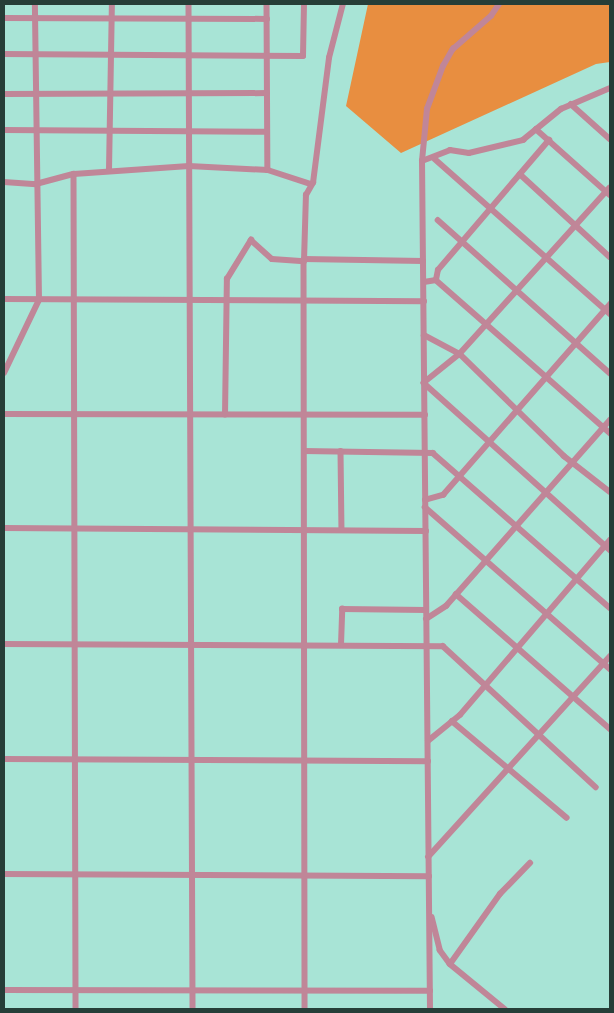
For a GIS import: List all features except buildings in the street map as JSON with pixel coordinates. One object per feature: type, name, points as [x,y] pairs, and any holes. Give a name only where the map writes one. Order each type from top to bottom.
[{"type":"street","points":[[4,373],[39,300],[34,130],[35,4]]},
{"type":"street","points":[[109,170],[112,94],[112,4]]},
{"type":"street","points":[[190,4],[188,300],[193,1009]]},
{"type":"street","points":[[267,4],[268,170]]},
{"type":"street","points":[[4,54],[303,56],[304,4]]},
{"type":"street","points":[[305,1009],[304,260],[306,194],[311,184],[329,58],[343,4]]},
{"type":"street","points":[[430,1009],[422,161],[427,109],[443,66],[453,49],[491,16],[499,4]]},
{"type":"street","points":[[4,18],[267,20]]},
{"type":"street","points":[[422,161],[435,159],[450,150],[469,152],[513,142],[536,129],[571,104],[610,88]]},
{"type":"street","points":[[4,94],[267,93]]},
{"type":"street","points":[[571,104],[610,139]]},
{"type":"street","points":[[4,130],[189,129],[267,132]]},
{"type":"street","points":[[424,382],[460,354],[609,192],[536,129]]},
{"type":"street","points":[[436,280],[438,270],[549,140]]},
{"type":"street","points":[[435,159],[608,312]]},
{"type":"street","points":[[4,182],[36,184],[74,174],[109,170],[188,166],[268,170],[311,184]]},
{"type":"street","points":[[74,174],[73,414],[76,1009]]},
{"type":"street","points":[[520,174],[610,257]]},
{"type":"street","points":[[438,220],[610,373]]},
{"type":"street","points":[[225,415],[227,280],[251,240],[272,259],[423,261]]},
{"type":"street","points":[[424,282],[436,280],[488,323],[610,434]]},
{"type":"street","points":[[4,300],[424,301]]},
{"type":"street","points":[[425,500],[443,495],[577,342],[608,312],[610,304]]},
{"type":"street","points":[[424,335],[460,354],[516,410],[610,492]]},
{"type":"street","points":[[424,382],[608,548]]},
{"type":"street","points":[[4,414],[425,415]]},
{"type":"street","points":[[426,619],[456,594],[610,420]]},
{"type":"street","points":[[304,451],[434,453],[610,608]]},
{"type":"street","points":[[342,451],[342,530]]},
{"type":"street","points":[[426,507],[488,559],[610,669]]},
{"type":"street","points":[[4,528],[426,531]]},
{"type":"street","points":[[428,741],[452,721],[483,687],[578,578],[608,548],[610,540]]},
{"type":"street","points":[[456,594],[610,729]]},
{"type":"street","points":[[340,645],[342,609],[426,610]]},
{"type":"street","points":[[4,644],[443,646],[483,687],[596,787]]},
{"type":"street","points":[[428,857],[539,737],[610,656]]},
{"type":"street","points":[[452,721],[567,818]]},
{"type":"street","points":[[4,759],[428,761]]},
{"type":"street","points":[[450,964],[500,894],[530,863]]},
{"type":"street","points":[[4,874],[429,876]]},
{"type":"street","points":[[429,906],[440,950],[450,964],[505,1009]]},
{"type":"street","points":[[4,990],[430,991]]},
{"type":"shaded area","points":[[368,4],[610,4],[610,62],[596,64],[401,153],[346,106]]}]
